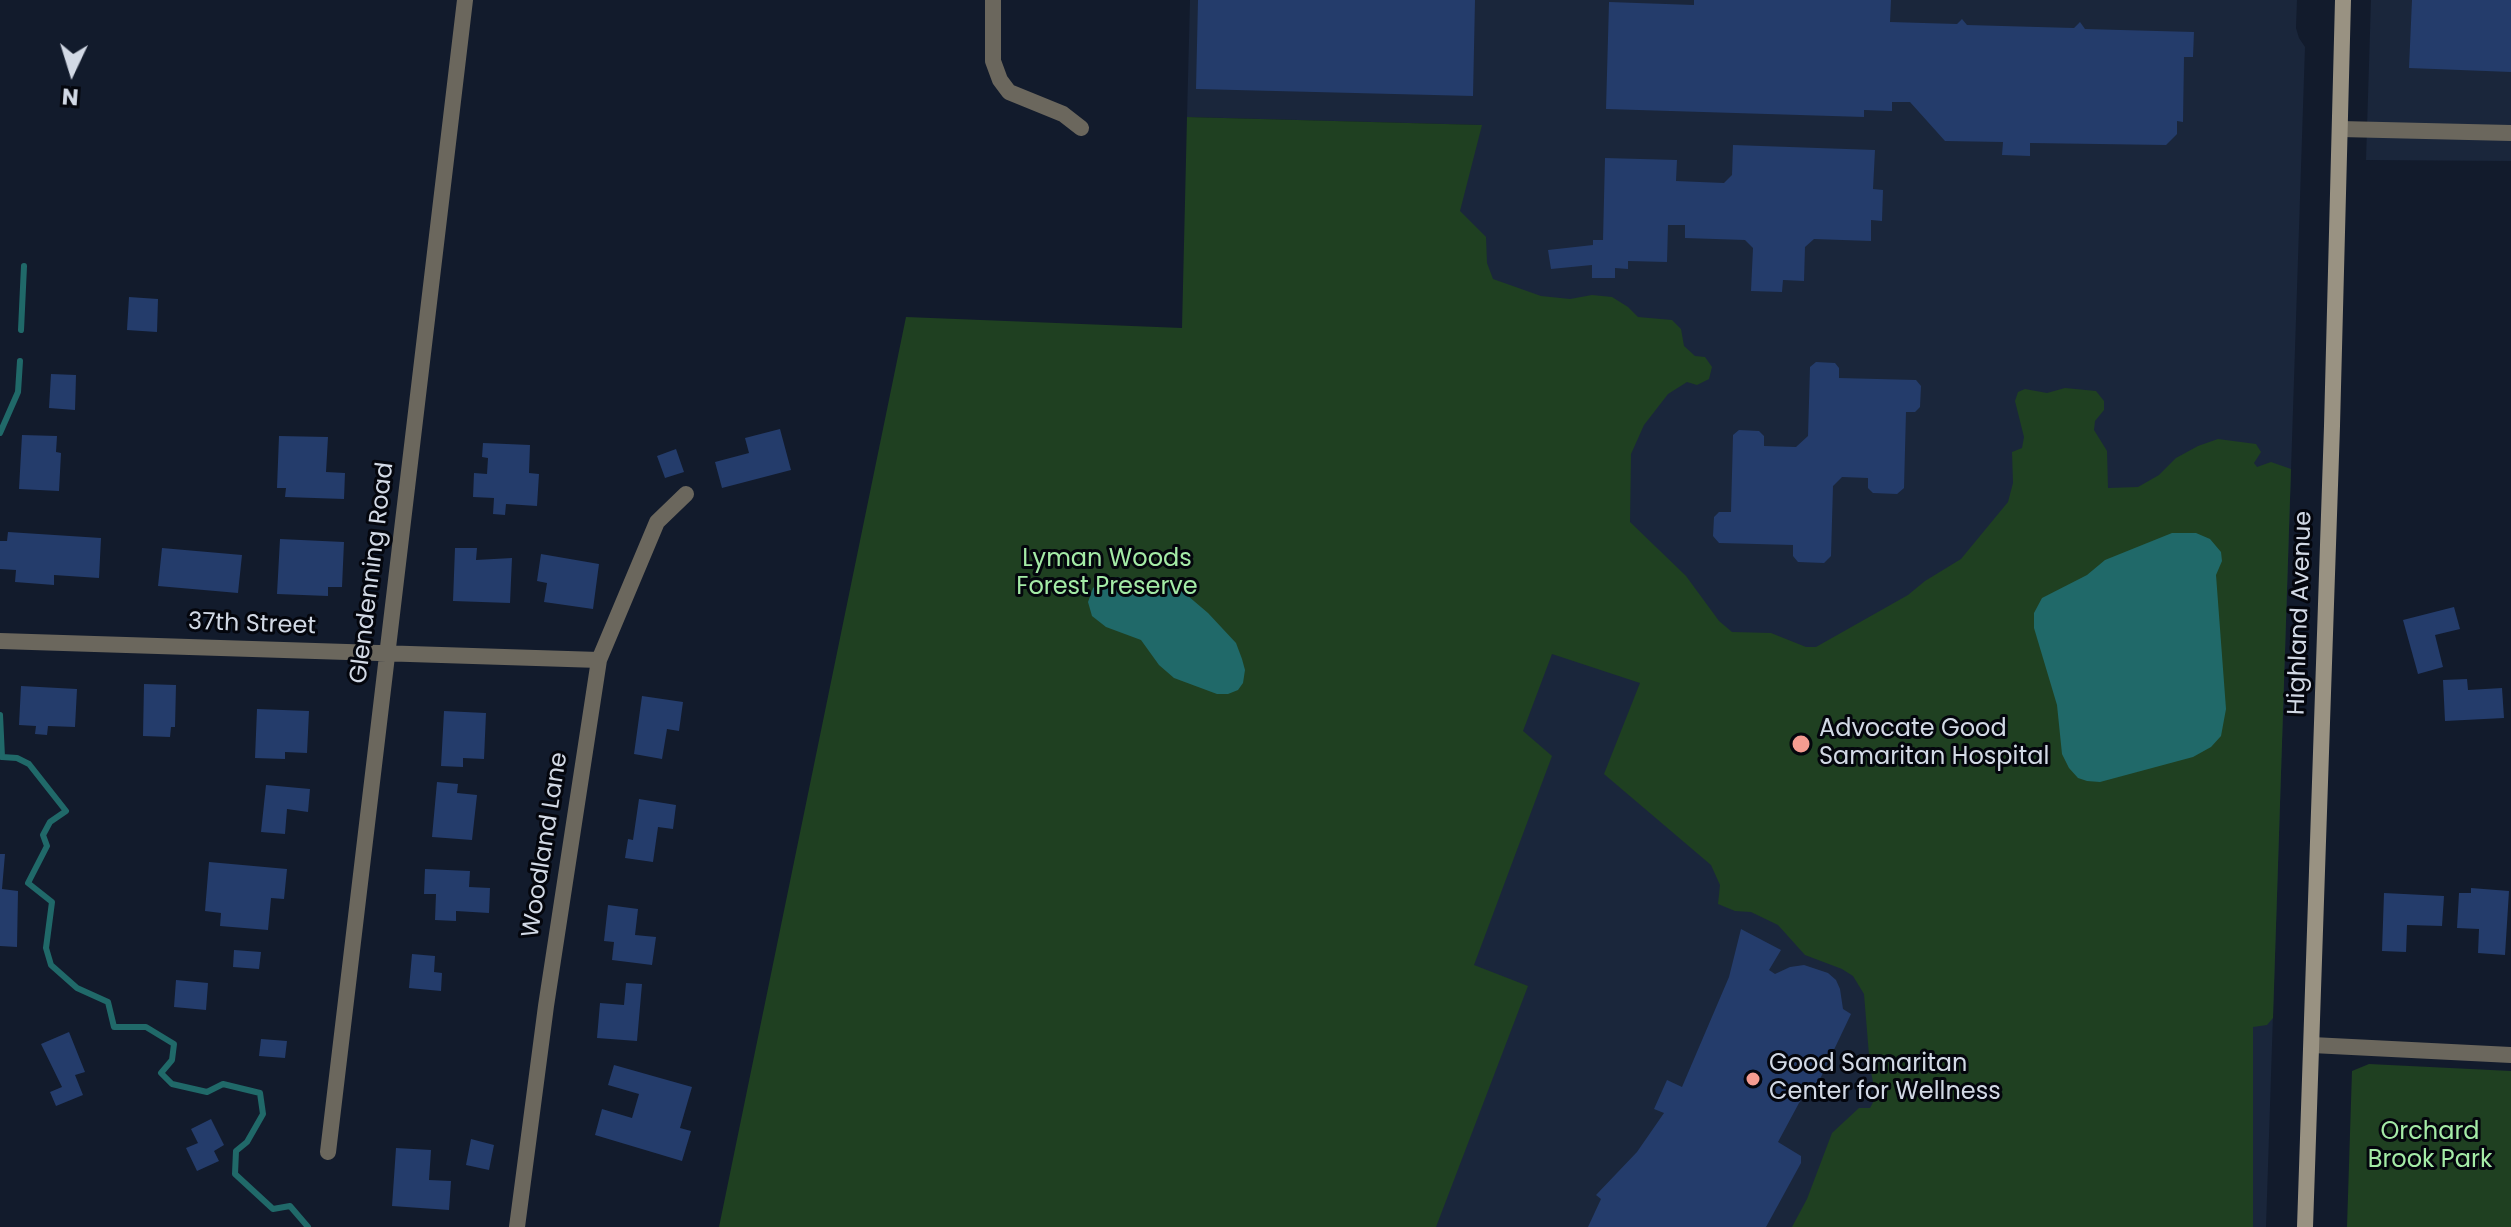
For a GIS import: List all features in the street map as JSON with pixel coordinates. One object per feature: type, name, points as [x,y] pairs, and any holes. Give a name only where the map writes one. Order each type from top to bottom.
[{"type":"main road","name":"Highland Avenue","points":[[2305,1227],[2343,0]]},
{"type":"street","name":"Glendenning Road","points":[[328,1152],[465,0]]},
{"type":"street","points":[[993,0],[993,61],[1000,80],[1009,92],[1063,114],[1081,128]]},
{"type":"street","points":[[2340,129],[2511,133]]},
{"type":"street","name":"Woodland Lane","points":[[517,1227],[546,1006],[599,660],[657,522],[686,494]]},
{"type":"street","name":"37th Street","points":[[0,641],[599,660]]},
{"type":"street","points":[[2312,1045],[2511,1055]]},
{"type":"shaded area","name":"Advocate Good Samaritan Hospital","points":[[1190,0],[2297,0],[2296,28],[2305,47],[2266,1227],[1199,1227],[1481,125],[1187,117]]},
{"type":"shaded area","points":[[2371,0],[2511,0],[2511,161],[2366,160]]},
{"type":"shaded area","points":[[2172,533],[2196,533],[2210,539],[2221,552],[2222,561],[2216,575],[2226,709],[2221,736],[2211,747],[2193,757],[2100,782],[2078,778],[2062,754],[2057,705],[2034,628],[2034,613],[2042,598],[2087,575],[2105,560]]},
{"type":"shaded area","points":[[1117,577],[1149,590],[1159,585],[1170,585],[1181,590],[1208,613],[1236,643],[1245,670],[1243,683],[1238,690],[1217,694],[1174,678],[1159,665],[1141,640],[1106,627],[1092,616],[1088,602],[1093,588],[1103,580]]},
{"type":"green space","name":"Lyman Woods Forest Preserve","points":[[1187,117],[1482,125],[1460,211],[1486,237],[1487,263],[1493,279],[1541,296],[1570,299],[1592,295],[1612,297],[1638,317],[1672,320],[1681,329],[1684,346],[1695,356],[1705,357],[1712,367],[1709,379],[1697,385],[1687,382],[1668,394],[1644,425],[1631,454],[1630,522],[1686,576],[1719,621],[1732,632],[1771,633],[1806,647],[1816,647],[1908,595],[1961,559],[2008,502],[2013,483],[2012,452],[2022,448],[2024,437],[2015,401],[2018,392],[2025,389],[2047,393],[2065,388],[2096,391],[2104,401],[2104,410],[2095,421],[2094,430],[2107,451],[2108,488],[2138,487],[2159,475],[2176,458],[2218,439],[2256,444],[2261,452],[2254,463],[2257,467],[2271,462],[2291,469],[2273,1018],[2267,1025],[2253,1027],[2253,1227],[1792,1227],[1807,1199],[1832,1133],[1859,1108],[1870,1108],[1876,1097],[1870,1067],[1864,994],[1853,976],[1805,955],[1778,925],[1751,912],[1735,911],[1718,904],[1720,885],[1711,865],[1604,774],[1640,683],[1552,654],[1523,731],[1552,756],[1474,965],[1528,986],[1436,1227],[719,1227],[906,317],[1182,328]]},
{"type":"green space","name":"Orchard Brook Park","points":[[2369,1064],[2511,1071],[2511,1227],[2347,1227],[2352,1071]]},
{"type":"building","points":[[1198,0],[1475,0],[1473,96],[1196,89]]},
{"type":"building","points":[[1694,0],[1891,0],[1890,22],[1957,24],[1962,19],[1967,25],[2074,28],[2080,22],[2085,29],[2194,32],[2193,57],[2184,57],[2183,122],[2177,121],[2177,134],[2166,145],[2030,143],[2030,156],[2002,155],[2003,142],[1945,141],[1910,102],[1892,102],[1892,111],[1864,110],[1864,117],[1606,109],[1609,2],[1694,5]]},
{"type":"building","points":[[2412,0],[2511,0],[2511,72],[2409,68]]},
{"type":"building","points":[[1733,145],[1875,150],[1873,189],[1883,190],[1882,221],[1871,220],[1871,241],[1814,239],[1805,247],[1804,281],[1783,280],[1782,292],[1751,291],[1753,248],[1745,240],[1685,238],[1685,225],[1668,225],[1667,262],[1628,261],[1628,269],[1615,268],[1615,278],[1592,278],[1592,265],[1551,269],[1548,250],[1593,245],[1593,240],[1603,240],[1605,158],[1677,160],[1676,181],[1724,183],[1732,175]]},
{"type":"building","points":[[129,297],[158,299],[157,332],[127,330]]},
{"type":"building","points":[[1816,362],[1835,363],[1839,368],[1839,378],[1916,380],[1921,386],[1920,407],[1915,412],[1906,412],[1904,488],[1897,494],[1873,493],[1868,488],[1868,478],[1842,477],[1833,486],[1831,556],[1824,563],[1798,562],[1793,556],[1793,545],[1719,543],[1713,536],[1714,517],[1719,512],[1731,512],[1733,435],[1739,430],[1759,431],[1764,436],[1764,446],[1796,447],[1808,436],[1810,367]]},
{"type":"building","points":[[51,374],[76,375],[75,410],[49,408]]},
{"type":"building","points":[[780,429],[791,470],[722,488],[715,462],[749,453],[745,438]]},
{"type":"building","points":[[22,435],[57,436],[56,452],[61,453],[59,491],[19,489]]},
{"type":"building","points":[[279,436],[328,437],[326,472],[345,473],[344,499],[285,497],[286,488],[277,488]]},
{"type":"building","points":[[483,443],[530,445],[529,473],[539,474],[537,506],[506,504],[505,515],[493,514],[494,498],[473,497],[474,473],[487,474],[488,458],[482,457]]},
{"type":"building","points":[[676,449],[684,472],[665,478],[657,456]]},
{"type":"building","points":[[8,532],[101,538],[99,578],[54,575],[54,585],[15,582],[16,570],[0,569],[0,541],[7,541]]},
{"type":"building","points":[[280,539],[344,542],[342,587],[328,587],[328,596],[277,594]]},
{"type":"building","points":[[162,548],[242,555],[238,593],[158,586]]},
{"type":"building","points":[[455,548],[477,548],[476,560],[512,558],[510,603],[453,601]]},
{"type":"building","points":[[541,554],[599,564],[593,609],[544,602],[547,583],[537,581]]},
{"type":"building","points":[[2454,607],[2460,629],[2435,635],[2443,667],[2418,674],[2403,620]]},
{"type":"building","points":[[2467,679],[2468,690],[2502,688],[2504,718],[2445,721],[2443,680]]},
{"type":"building","points":[[144,684],[176,685],[175,727],[171,727],[170,737],[143,736]]},
{"type":"building","points":[[21,686],[77,689],[75,727],[48,726],[47,735],[35,734],[36,726],[19,725]]},
{"type":"building","points":[[642,696],[683,702],[679,731],[667,729],[662,759],[634,754]]},
{"type":"building","points":[[257,709],[309,711],[307,753],[285,752],[285,759],[255,758]]},
{"type":"building","points":[[444,711],[486,713],[484,759],[463,758],[463,767],[441,766]]},
{"type":"building","points":[[437,782],[458,784],[457,793],[477,795],[472,840],[432,837]]},
{"type":"building","points":[[266,785],[310,789],[308,812],[287,809],[285,834],[261,832]]},
{"type":"building","points":[[639,799],[676,805],[673,829],[658,827],[653,862],[625,858],[628,839],[633,840]]},
{"type":"building","points":[[0,854],[5,854],[2,889],[18,891],[17,947],[0,946]]},
{"type":"building","points":[[209,862],[287,869],[284,899],[271,898],[268,930],[220,926],[221,913],[205,911]]},
{"type":"building","points":[[425,869],[470,871],[469,887],[490,888],[489,913],[456,911],[456,921],[435,920],[436,894],[424,894]]},
{"type":"building","points":[[2471,888],[2509,891],[2505,955],[2478,953],[2479,929],[2457,928],[2459,893],[2471,893]]},
{"type":"building","points":[[2384,893],[2444,896],[2442,926],[2407,925],[2406,952],[2382,951]]},
{"type":"building","points":[[608,905],[638,909],[635,935],[656,937],[652,965],[612,960],[614,942],[604,941]]},
{"type":"building","name":"Good Samaritan Center for Wellness","points":[[1741,929],[1781,950],[1769,970],[1775,974],[1804,965],[1828,973],[1840,989],[1843,1009],[1851,1014],[1821,1077],[1799,1103],[1778,1142],[1801,1156],[1801,1163],[1766,1227],[1588,1227],[1601,1199],[1596,1195],[1637,1152],[1664,1113],[1654,1109],[1667,1080],[1682,1087],[1729,977]]},
{"type":"building","points":[[234,950],[261,952],[259,969],[233,967]]},
{"type":"building","points":[[412,954],[435,956],[434,972],[442,973],[441,991],[409,988]]},
{"type":"building","points":[[176,980],[208,983],[206,1010],[174,1007]]},
{"type":"building","points":[[626,983],[642,984],[637,1041],[597,1038],[600,1003],[624,1005]]},
{"type":"building","points":[[69,1032],[85,1072],[75,1075],[83,1095],[56,1106],[50,1092],[62,1087],[41,1044]]},
{"type":"building","points":[[261,1039],[287,1041],[285,1058],[259,1056]]},
{"type":"building","points":[[614,1065],[692,1087],[680,1128],[691,1131],[682,1161],[595,1135],[602,1109],[632,1118],[639,1094],[608,1085]]},
{"type":"building","points":[[211,1119],[224,1145],[214,1151],[219,1161],[197,1171],[186,1148],[198,1143],[191,1129]]},
{"type":"building","points":[[471,1139],[494,1145],[489,1170],[466,1165]]},
{"type":"building","points":[[396,1148],[431,1150],[429,1180],[451,1181],[449,1210],[392,1206]]},
{"type":"waterway","points":[[21,330],[24,266]]},
{"type":"waterway","points":[[0,433],[18,392],[20,361]]},
{"type":"waterway","points":[[0,715],[2,757],[17,758],[29,764],[66,811],[50,822],[43,835],[47,846],[28,883],[52,902],[46,948],[51,965],[77,988],[108,1002],[114,1027],[146,1027],[174,1044],[172,1060],[161,1073],[172,1084],[207,1092],[223,1084],[260,1093],[263,1114],[247,1142],[236,1151],[235,1174],[273,1209],[290,1206],[308,1227]]},
{"type":"place","name":"Advocate Good Samaritan Hospital","points":[[1801,744]]},
{"type":"place","name":"Good Samaritan Center for Wellness","points":[[1753,1079]]}]
